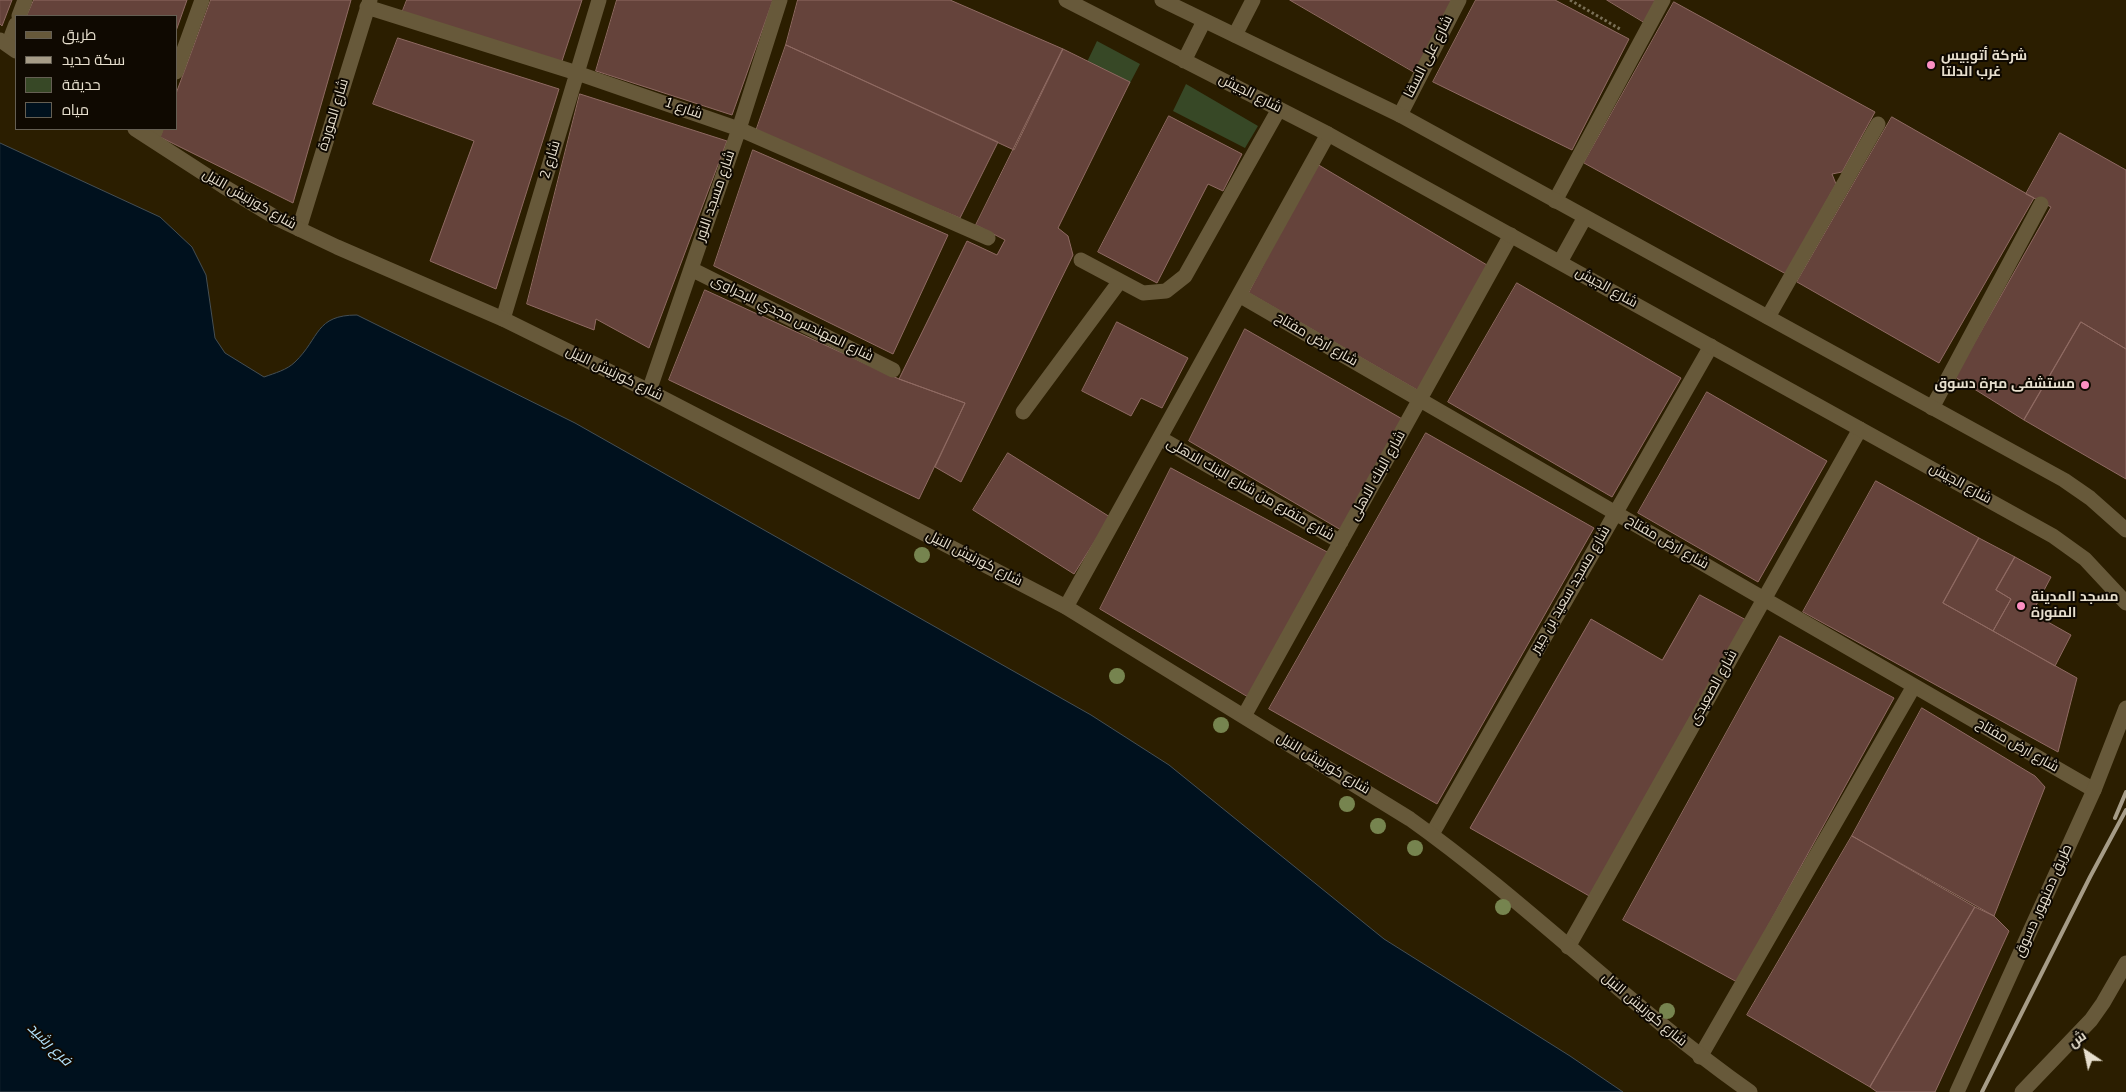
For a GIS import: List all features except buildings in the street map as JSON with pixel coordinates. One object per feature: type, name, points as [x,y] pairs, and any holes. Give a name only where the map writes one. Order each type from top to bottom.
[{"type":"street","points":[[19,15],[26,0]]},
{"type":"street","points":[[178,66],[202,0]]},
{"type":"street","name":"شارع 2","points":[[503,319],[599,0]]},
{"type":"street","name":"شارع مسجد النور","points":[[648,391],[739,129],[780,0]]},
{"type":"street","name":"شارع الجيش","points":[[1066,0],[1328,134],[2070,547],[2099,573],[2126,603]]},
{"type":"street","points":[[1162,0],[1400,115],[1768,317],[2064,480],[2120,516],[2126,530]]},
{"type":"street","points":[[1235,35],[1253,0]]},
{"type":"street","name":"شارع على السقا","points":[[1400,115],[1459,0]]},
{"type":"street","points":[[1555,200],[1663,0]]},
{"type":"street","name":"شارع 1","points":[[368,4],[739,129],[988,238]]},
{"type":"street","name":"شارع الموردة","points":[[299,229],[368,4]]},
{"type":"street","points":[[1184,61],[1204,21]]},
{"type":"street","points":[[8,46],[15,27]]},
{"type":"street","points":[[1081,260],[1143,294],[1166,291],[1185,276],[1279,109]]},
{"type":"street","points":[[1768,317],[1878,124]]},
{"type":"street","name":"شارع كورنيش النيل","points":[[139,130],[154,134],[250,203],[299,229],[503,319],[648,391],[1066,607],[1388,804],[1432,834],[1700,1057],[1750,1092]]},
{"type":"street","points":[[1066,607],[1328,134]]},
{"type":"street","points":[[1932,408],[2041,204]]},
{"type":"street","points":[[1560,262],[1585,217]]},
{"type":"street","name":"شارع البنك الاهلى","points":[[1244,716],[1511,235]]},
{"type":"street","name":"شارع المهندس مجدي البحراوى","points":[[691,269],[893,370]]},
{"type":"street","points":[[1024,412],[1120,281]]},
{"type":"street","name":"شارع ارض مفتاح","points":[[1239,295],[2094,790]]},
{"type":"street","name":"شارع مسجد سعيد بن جبير","points":[[1432,834],[1711,346]]},
{"type":"street","name":"شارع الصعيدى","points":[[1568,947],[1860,429]]},
{"type":"street","name":"شارع متفرع من شارع البنك الاهلى","points":[[1160,438],[1341,542]]},
{"type":"street","points":[[1700,1057],[1914,686]]},
{"type":"street","name":"طريق دمنهور, دسوق","points":[[1958,1092],[2094,790],[2126,708]]},
{"type":"street","points":[[2022,1092],[2091,1020],[2126,963]]},
{"type":"path","points":[[1570,0],[1642,41]]},
{"type":"green space","points":[[1097,41],[1140,64],[1129,85],[1087,62]]},
{"type":"green space","points":[[1186,84],[1258,126],[1245,148],[1173,111]]},
{"type":"water","name":"فرع رشيد","points":[[0,143],[160,217],[192,247],[206,275],[215,338],[225,353],[264,377],[292,365],[320,330],[333,319],[357,315],[575,423],[1091,715],[1169,765],[1384,939],[1570,1056],[1623,1092],[0,1092]]},
{"type":"railway","points":[[2115,818],[2126,792]]},
{"type":"railway","points":[[1982,1092],[2090,877],[2126,810]]},
{"type":"place","name":"شركة أتوبيس غرب الدلتا","points":[[1931,65]]},
{"type":"place","name":"مستشفى مبرة دسوق","points":[[2085,385]]},
{"type":"place","name":"مسجد المدينة المنورة","points":[[2021,606]]}]
